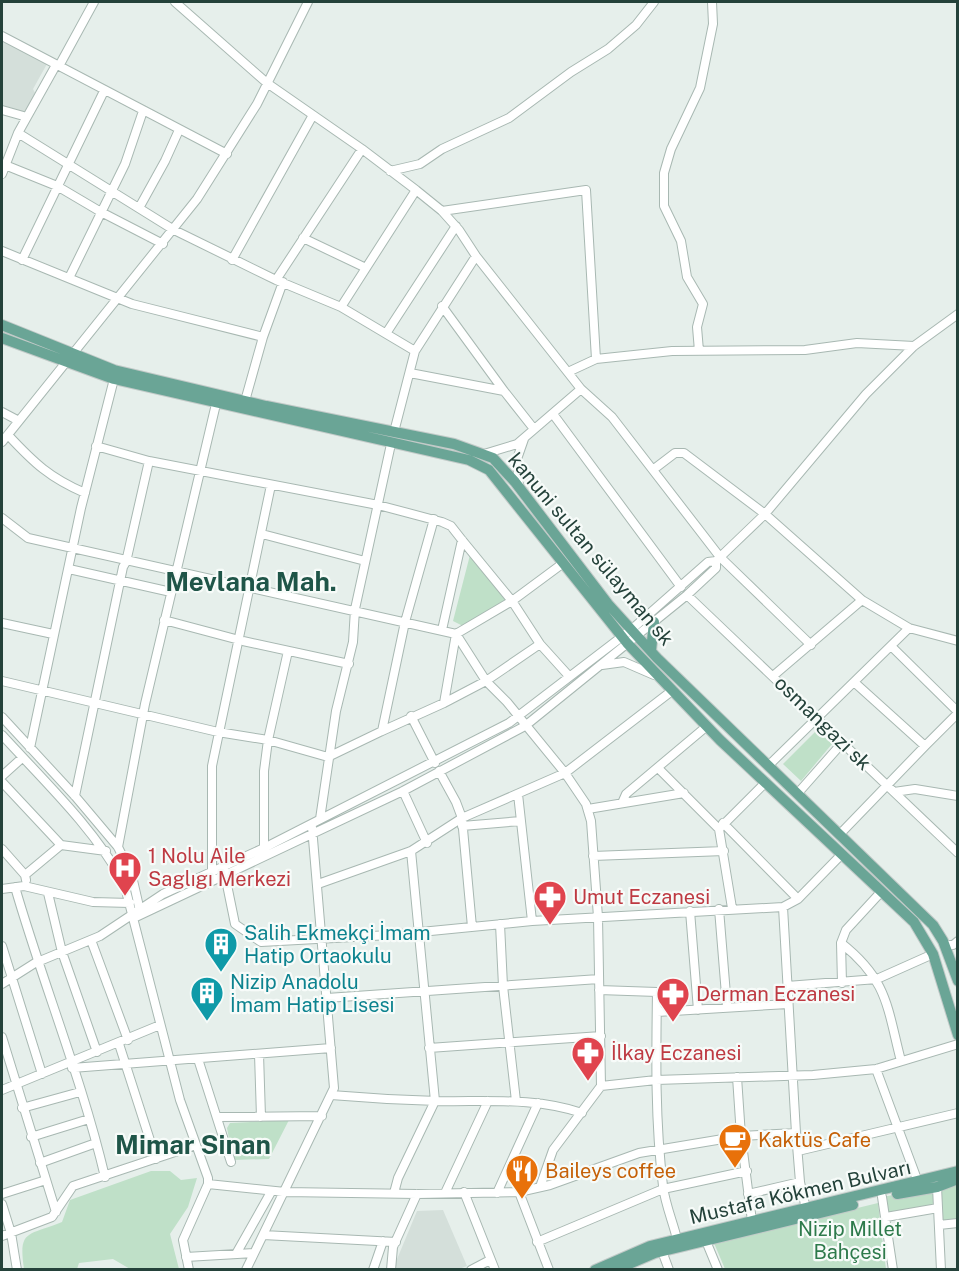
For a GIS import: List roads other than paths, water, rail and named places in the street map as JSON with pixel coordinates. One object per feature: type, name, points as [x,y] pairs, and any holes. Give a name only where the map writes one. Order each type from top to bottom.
[{"type":"main road","name":"kanuni sultan sülayman sk","points":[[2,325],[69,359],[245,401],[394,432],[493,458],[520,489],[608,604],[651,651],[933,925],[945,945],[957,981]]},
{"type":"main road","points":[[2,338],[69,359],[114,379],[469,460],[489,470],[624,639],[707,726],[914,922],[933,954],[957,1035]]},
{"type":"main road","points":[[651,651],[654,622]]},
{"type":"main road","name":"Mustafa Kökmen Bulvarı","points":[[655,1250],[677,1239],[957,1172]]},
{"type":"main road","name":"Mustafa Kökmen Bulvarı","points":[[655,1250],[706,1241],[882,1197],[937,1186],[957,1179]]},
{"type":"main road","points":[[594,1269],[655,1250]]},
{"type":"main road","points":[[615,1269],[655,1250]]},
{"type":"street","points":[[2,174],[18,133],[94,2]]},
{"type":"street","points":[[175,2],[267,83],[362,149],[442,211],[581,388],[612,417],[654,469],[718,559],[812,645]]},
{"type":"street","points":[[85,493],[57,481],[38,468],[5,438],[174,230],[227,154],[267,83],[308,2]]},
{"type":"street","points":[[390,171],[420,164],[442,149],[509,118],[571,72],[608,49],[636,25],[654,2]]},
{"type":"street","points":[[699,351],[697,327],[703,304],[687,277],[681,241],[664,206],[664,172],[671,149],[700,88],[713,24],[712,2]]},
{"type":"street","points":[[2,36],[227,154]]},
{"type":"street","points":[[22,260],[104,91]]},
{"type":"street","points":[[2,110],[27,117]]},
{"type":"street","points":[[69,278],[125,165],[143,111]]},
{"type":"street","points":[[232,260],[313,115]]},
{"type":"street","points":[[140,208],[179,130]]},
{"type":"street","points":[[18,133],[174,230],[232,260],[341,307],[387,332],[415,351]]},
{"type":"street","points":[[245,401],[279,281],[303,238],[362,149]]},
{"type":"street","points":[[5,165],[57,186],[163,244]]},
{"type":"street","points":[[341,307],[416,190]]},
{"type":"street","points":[[442,211],[586,190],[596,359]]},
{"type":"street","points":[[387,332],[456,226]]},
{"type":"street","points":[[303,238],[366,268]]},
{"type":"street","points":[[2,251],[132,304],[263,337]]},
{"type":"street","points":[[394,432],[415,351],[476,256]]},
{"type":"street","points":[[442,306],[534,429]]},
{"type":"street","points":[[635,632],[708,562],[718,559],[765,514],[866,394],[914,346],[957,314]]},
{"type":"street","points":[[568,372],[596,359],[699,351],[795,350],[857,343],[914,346]]},
{"type":"street","points":[[410,373],[504,391]]},
{"type":"street","points":[[30,748],[85,493],[114,379]]},
{"type":"street","points":[[484,454],[509,448],[524,438],[581,388]]},
{"type":"street","points":[[118,847],[164,620],[198,471],[216,404]]},
{"type":"street","points":[[2,412],[19,421]]},
{"type":"street","points":[[553,414],[681,587]]},
{"type":"street","points":[[520,489],[516,470],[524,438]]},
{"type":"street","points":[[246,1269],[331,1095],[334,1077],[315,825],[348,664],[355,609],[391,444]]},
{"type":"street","points":[[96,446],[149,461],[378,505],[434,519],[451,526],[512,601],[540,644],[568,675]]},
{"type":"street","points":[[654,469],[675,453],[684,453],[765,514],[862,600],[909,628],[957,641]]},
{"type":"street","points":[[75,796],[149,461]]},
{"type":"street","points":[[212,873],[212,766],[271,485]]},
{"type":"street","points":[[2,519],[28,538],[74,550],[355,609],[456,634],[486,681],[507,702],[565,773],[588,809],[598,917],[601,1086],[553,1150],[540,1187]]},
{"type":"street","points":[[382,730],[405,622],[434,519]]},
{"type":"street","points":[[262,534],[365,561]]},
{"type":"street","points":[[442,630],[462,540]]},
{"type":"street","points":[[2,984],[12,980],[37,962],[91,940],[163,894],[224,870],[264,848],[315,825],[403,791],[517,717],[568,675],[654,622],[716,568],[718,559]]},
{"type":"street","points":[[444,703],[456,634],[512,601],[562,564]]},
{"type":"street","points":[[69,569],[171,592]]},
{"type":"street","name":"osmangazi sk","points":[[687,595],[957,853]]},
{"type":"street","points":[[773,675],[812,645],[862,600]]},
{"type":"street","points":[[164,620],[239,640],[348,664]]},
{"type":"street","points":[[2,623],[53,634]]},
{"type":"street","points":[[769,765],[909,628]]},
{"type":"street","points":[[2,889],[27,886],[48,893],[135,911],[525,726],[624,639]]},
{"type":"street","points":[[2,681],[218,732],[268,740],[328,757],[486,681],[540,644]]},
{"type":"street","points":[[840,834],[957,713],[891,646]]},
{"type":"street","points":[[264,848],[264,771],[268,740],[288,651]]},
{"type":"street","points":[[591,670],[607,663],[624,662],[638,666],[663,680]]},
{"type":"street","points":[[854,682],[925,746]]},
{"type":"street","points":[[318,884],[411,851],[462,822],[565,773],[673,690]]},
{"type":"street","points":[[411,716],[456,802],[462,822],[472,927]]},
{"type":"street","points":[[2,717],[75,796],[118,847],[132,876],[135,911],[160,1025],[208,1184],[183,1240],[189,1269]]},
{"type":"street","points":[[622,803],[626,794],[707,726]]},
{"type":"street","points":[[2,735],[106,851],[124,883],[135,911]]},
{"type":"street","points":[[798,793],[843,742]]},
{"type":"street","points":[[2,776],[22,758]]},
{"type":"street","points":[[658,768],[798,899]]},
{"type":"street","points":[[721,826],[766,782]]},
{"type":"street","points":[[2,783],[62,845],[106,851]]},
{"type":"street","points":[[894,792],[915,789],[957,796]]},
{"type":"street","points":[[403,791],[427,843]]},
{"type":"street","points":[[588,809],[684,793]]},
{"type":"street","points":[[518,794],[532,921]]},
{"type":"street","points":[[462,822],[521,821]]},
{"type":"street","points":[[721,826],[732,908]]},
{"type":"street","points":[[25,875],[62,845]]},
{"type":"street","points":[[2,849],[25,875],[27,886]]},
{"type":"street","points":[[394,1193],[398,1178],[435,1101],[411,851]]},
{"type":"street","points":[[593,856],[724,851]]},
{"type":"street","points":[[224,870],[235,924],[261,942],[419,932],[532,921],[732,908],[783,907],[798,899],[842,854]]},
{"type":"street","points":[[15,887],[37,962],[89,1119],[105,1177]]},
{"type":"street","points":[[842,983],[841,944],[846,930],[881,892]]},
{"type":"street","points":[[48,893],[62,952],[97,1053]]},
{"type":"street","points":[[783,907],[796,1133],[800,1182],[806,1209]]},
{"type":"street","points":[[719,909],[727,1007]]},
{"type":"street","points":[[690,911],[698,1010]]},
{"type":"street","points":[[500,924],[503,986],[516,1101]]},
{"type":"street","points":[[91,940],[128,1040]]},
{"type":"street","points":[[945,945],[953,945],[957,941]]},
{"type":"street","points":[[841,944],[865,964],[877,979],[901,1061]]},
{"type":"street","points":[[2,946],[42,1074]]},
{"type":"street","points":[[787,986],[877,979],[933,954]]},
{"type":"street","points":[[327,998],[599,980]]},
{"type":"street","points":[[599,990],[657,992],[656,1080],[659,1150],[663,1189],[677,1239]]},
{"type":"street","points":[[657,1012],[788,1004]]},
{"type":"street","points":[[2,1090],[42,1074],[71,1066],[160,1025]]},
{"type":"street","points":[[429,1048],[601,1036]]},
{"type":"street","points":[[2,1037],[22,1108],[56,1212]]},
{"type":"street","points":[[119,1044],[156,1159]]},
{"type":"street","points":[[601,1086],[656,1080],[792,1076],[876,1069],[957,1044]]},
{"type":"street","points":[[71,1066],[170,1062],[331,1048]]},
{"type":"street","points":[[259,1054],[261,1117]]},
{"type":"street","points":[[198,1059],[231,1162]]},
{"type":"street","points":[[876,1069],[918,1182]]},
{"type":"street","points":[[737,1077],[741,1136],[752,1221]]},
{"type":"street","points":[[22,1108],[80,1092]]},
{"type":"street","points":[[331,1095],[435,1101],[516,1101],[538,1103],[582,1113]]},
{"type":"street","points":[[445,1193],[488,1101]]},
{"type":"street","points":[[496,1193],[538,1103]]},
{"type":"street","points":[[798,1151],[957,1113]]},
{"type":"street","points":[[217,1117],[322,1116]]},
{"type":"street","points":[[31,1137],[89,1119]]},
{"type":"street","points":[[208,1184],[271,1192],[417,1194],[519,1192],[540,1187],[624,1157],[741,1136],[796,1133]]},
{"type":"street","points":[[40,1163],[96,1143]]},
{"type":"street","points":[[2,1236],[52,1217],[73,1186],[196,1145]]},
{"type":"street","points":[[537,1242],[663,1189],[747,1171]]},
{"type":"street","points":[[2,1194],[46,1180]]},
{"type":"street","points":[[748,1194],[800,1182]]},
{"type":"street","points":[[937,1186],[941,1269]]},
{"type":"street","points":[[236,1254],[271,1192]]},
{"type":"street","points":[[464,1192],[495,1269]]},
{"type":"street","points":[[519,1192],[549,1269]]},
{"type":"street","points":[[391,1269],[391,1255],[417,1194]]},
{"type":"street","points":[[882,1197],[892,1269]]},
{"type":"street","points":[[2,1204],[11,1233],[17,1269]]},
{"type":"street","points":[[886,1217],[938,1208]]},
{"type":"street","points":[[939,1225],[957,1223]]},
{"type":"street","points":[[263,1235],[396,1242]]},
{"type":"street","points":[[373,1269],[383,1241]]},
{"type":"street","points":[[706,1241],[718,1269]]},
{"type":"street","points":[[655,1250],[669,1269]]},
{"type":"street","points":[[186,1257],[254,1253]]},
{"type":"street","points":[[471,1269],[490,1260]]},
{"type":"place","name":"1 Nolu Aile Saglıgı Merkezi","points":[[125,897]]},
{"type":"place","name":"Umut Eczanesi","points":[[550,926]]},
{"type":"place","name":"Salih Ekmekçi İmam Hatip Ortaokulu","points":[[221,973]]},
{"type":"place","name":"Nizip Anadolu İmam Hatip Lisesi","points":[[207,1022]]},
{"type":"place","name":"Derman Eczanesi","points":[[673,1023]]},
{"type":"place","name":"İlkay Eczanesi","points":[[588,1082]]},
{"type":"place","name":"Kaktüs Cafe","points":[[735,1169]]},
{"type":"place","name":"Baileys coffee","points":[[522,1200]]},
{"type":"district","name":"Mevlana Mah.","points":[[251,582]]},
{"type":"district","name":"Mimar Sinan","points":[[193,1145]]},
{"type":"park label","name":"Nizip Millet Bahçesi","points":[[850,1240]]}]
